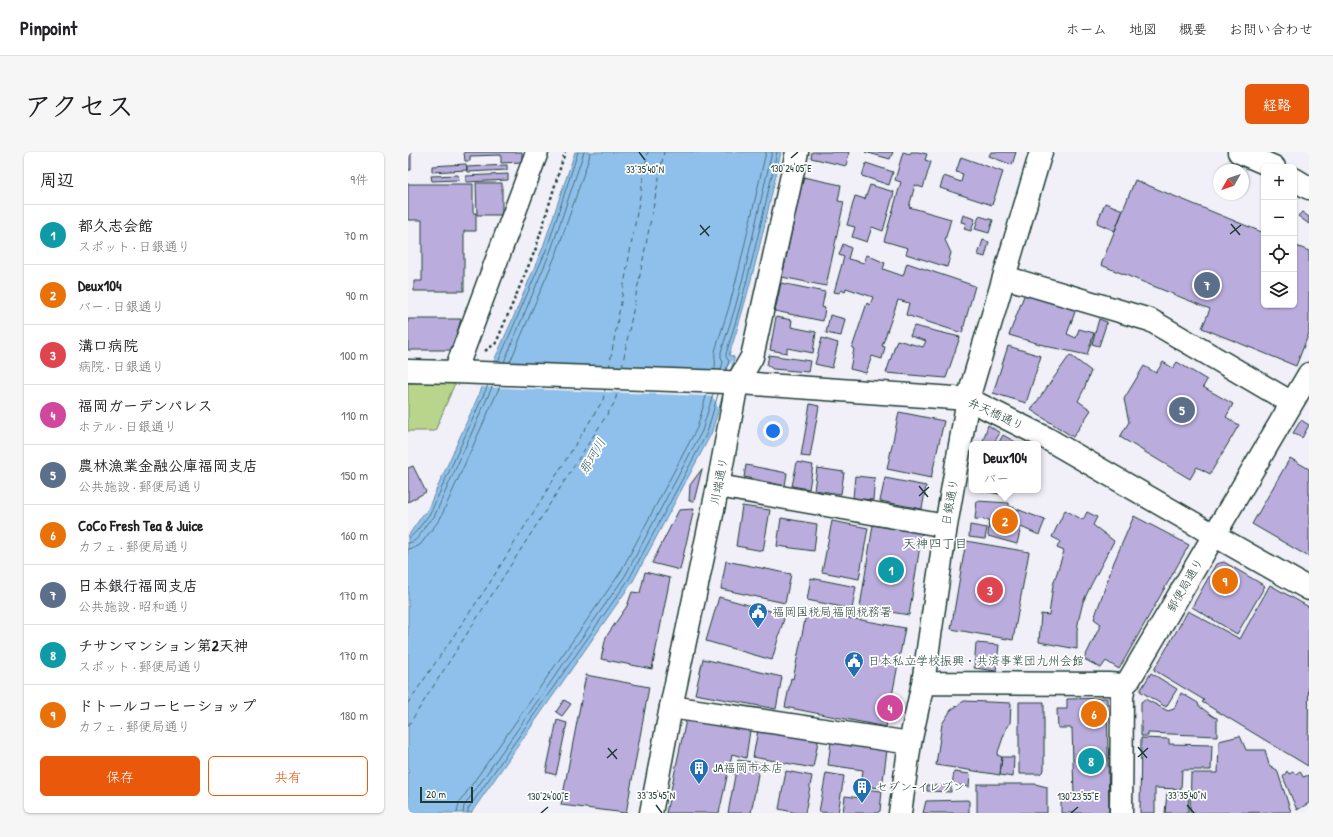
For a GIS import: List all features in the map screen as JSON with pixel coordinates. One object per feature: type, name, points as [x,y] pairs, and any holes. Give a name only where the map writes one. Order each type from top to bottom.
[{"type":"street","points":[[455,372],[537,152]]},
{"type":"street","name":"川端通り","points":[[651,813],[671,707],[718,486],[732,382],[752,357],[797,152]]},
{"type":"street","name":"日銀通り","points":[[900,813],[910,743],[923,683],[946,526],[968,399],[1041,152]]},
{"type":"street","points":[[1239,152],[1267,164]]},
{"type":"street","points":[[1297,180],[1309,188]]},
{"type":"street","points":[[1004,277],[1150,320],[1292,403]]},
{"type":"street","name":"弁天橋通り","points":[[408,371],[732,382],[968,399],[1046,438],[1309,589]]},
{"type":"street","name":"郵便局通り","points":[[1122,813],[1122,697],[1124,686],[1129,680],[1309,374]]},
{"type":"street","points":[[718,486],[946,526]]},
{"type":"street","points":[[923,683],[1108,684],[1124,686]]},
{"type":"street","points":[[671,707],[910,743]]},
{"type":"path","points":[[496,343],[536,248],[565,152]]},
{"type":"green space","points":[[408,383],[455,383],[435,431],[408,431]]},
{"type":"water","name":"那珂川","points":[[575,152],[781,152],[751,279],[729,355],[734,357],[734,360],[711,434],[633,581],[471,813],[408,813],[408,536],[424,513],[426,513],[514,316],[543,247]]},
{"type":"pier","points":[[733,360],[718,409],[715,400],[712,397],[706,396],[481,387],[492,361],[721,370],[726,369]]},
{"type":"building","points":[[408,152],[411,152],[411,170],[408,170]]},
{"type":"building","points":[[464,152],[522,152],[522,162],[501,163],[501,155],[470,156],[470,161],[465,161]]},
{"type":"building","points":[[812,152],[849,152],[846,166],[811,158]]},
{"type":"building","points":[[865,152],[893,152],[890,159]]},
{"type":"building","points":[[903,152],[910,154],[911,152],[918,152],[927,154],[925,160],[931,162],[923,188],[915,185],[909,207],[951,219],[945,240],[951,253],[947,267],[906,254],[908,248],[884,241],[901,182],[895,180]]},
{"type":"building","points":[[991,152],[1016,152],[1012,165],[989,156]]},
{"type":"building","points":[[961,157],[1003,172],[992,205],[940,188],[944,176],[961,182],[963,174],[956,172]]},
{"type":"building","points":[[866,163],[893,172],[889,185],[862,176]]},
{"type":"building","points":[[466,164],[467,170],[432,172],[432,166]]},
{"type":"building","points":[[507,165],[507,170],[467,172],[467,167]]},
{"type":"building","points":[[508,174],[508,180],[466,182],[466,176]]},
{"type":"building","points":[[458,175],[459,180],[432,181],[431,176]]},
{"type":"building","points":[[803,177],[841,185],[838,201],[844,202],[826,286],[782,277]]},
{"type":"building","points":[[1135,180],[1261,232],[1261,308],[1297,308],[1297,246],[1309,251],[1309,333],[1296,366],[1202,328],[1210,309],[1101,265]]},
{"type":"building","points":[[476,183],[502,183],[502,215],[477,215]]},
{"type":"building","points":[[408,184],[473,184],[473,213],[476,213],[476,231],[464,231],[464,291],[414,291],[414,281],[422,281],[422,220],[408,220]]},
{"type":"building","points":[[870,185],[894,192],[883,231],[872,227],[867,242],[852,237],[855,227],[847,225],[855,196],[865,199]]},
{"type":"building","points":[[1105,203],[1123,210],[1115,231],[1097,223]]},
{"type":"building","points":[[1302,212],[1309,217],[1309,224],[1298,216]]},
{"type":"building","points":[[963,215],[975,219],[971,231],[964,229],[966,223],[961,222]]},
{"type":"building","points":[[979,216],[993,220],[989,233],[975,229]]},
{"type":"building","points":[[983,240],[989,242],[985,257],[978,255]]},
{"type":"building","points":[[843,244],[851,248],[848,259],[864,263],[867,255],[885,263],[883,269],[903,276],[907,263],[975,286],[962,333],[906,315],[909,303],[898,300],[882,346],[885,347],[882,359],[872,356],[866,373],[850,369],[854,349],[852,348],[867,303],[870,305],[873,297],[846,288],[845,292],[841,290],[839,293],[834,292],[844,257],[839,255]]},
{"type":"building","points":[[781,283],[825,292],[822,307],[825,308],[823,321],[775,311]]},
{"type":"building","points":[[1025,293],[1076,309],[1067,334],[1076,338],[1079,329],[1094,333],[1087,355],[1050,347],[1009,335]]},
{"type":"building","points":[[830,315],[845,319],[841,336],[826,333]]},
{"type":"building","points":[[776,317],[792,320],[791,327],[816,332],[813,353],[787,348],[787,353],[770,350]]},
{"type":"building","points":[[408,319],[461,319],[452,350],[408,350]]},
{"type":"building","points":[[1099,319],[1107,322],[1099,346],[1092,344]]},
{"type":"building","points":[[914,326],[960,337],[946,378],[886,373],[897,340],[923,347],[926,341],[910,336]]},
{"type":"building","points":[[822,338],[838,343],[832,368],[815,364]]},
{"type":"building","points":[[1008,346],[1041,356],[1026,403],[993,393]]},
{"type":"building","points":[[769,355],[810,361],[808,372],[773,369],[767,365]]},
{"type":"building","points":[[1070,355],[1091,371],[1078,401],[1091,410],[1073,437],[1031,410]]},
{"type":"building","points":[[1163,362],[1173,368],[1177,362],[1207,380],[1203,387],[1233,404],[1226,417],[1239,425],[1210,474],[1197,467],[1190,479],[1120,437],[1129,422],[1124,399],[1144,366],[1156,373]]},
{"type":"building","points":[[810,404],[819,406],[810,457],[801,456]]},
{"type":"building","points":[[899,412],[944,421],[931,478],[887,469]]},
{"type":"building","points":[[1301,420],[1309,425],[1302,438],[1293,433]]},
{"type":"building","points":[[988,425],[1000,433],[995,441],[983,441]]},
{"type":"building","points":[[1003,435],[1014,441],[1000,441]]},
{"type":"building","points":[[1290,458],[1309,469],[1309,557],[1252,524]]},
{"type":"building","points":[[797,462],[813,465],[809,489],[792,486]]},
{"type":"building","points":[[746,465],[787,473],[785,486],[744,477]]},
{"type":"building","points":[[413,466],[426,492],[408,502],[408,468]]},
{"type":"building","points":[[817,468],[844,472],[841,494],[814,490]]},
{"type":"building","points":[[702,469],[694,501],[689,501],[690,485]]},
{"type":"building","points":[[855,476],[875,478],[873,500],[853,498]]},
{"type":"building","points":[[885,478],[926,486],[922,509],[880,501]]},
{"type":"building","points":[[977,501],[1009,503],[1009,506],[1045,520],[1039,535],[1021,527],[1017,544],[988,536],[989,520],[975,519]]},
{"type":"building","points":[[742,506],[770,510],[763,551],[736,546]]},
{"type":"building","points":[[694,509],[680,570],[652,563],[679,510]]},
{"type":"building","points":[[1065,510],[1083,520],[1087,512],[1097,517],[1093,525],[1114,541],[1083,602],[1077,630],[1077,649],[1039,642],[1041,614],[1049,615],[1053,585],[1064,551],[1057,548],[1060,541],[1052,537]]},
{"type":"building","points":[[1134,516],[1189,545],[1119,669],[1106,661],[1101,668],[1084,659],[1101,624],[1094,619],[1114,562]]},
{"type":"building","points":[[781,518],[817,524],[814,551],[777,546]]},
{"type":"building","points":[[832,521],[868,528],[859,579],[822,572]]},
{"type":"building","points":[[873,525],[922,533],[909,615],[860,607]]},
{"type":"building","points":[[970,525],[987,528],[985,539],[969,537]]},
{"type":"building","points":[[966,541],[1029,552],[1013,640],[951,629]]},
{"type":"building","points":[[726,561],[791,574],[785,603],[721,589]]},
{"type":"building","points":[[1224,562],[1265,586],[1237,634],[1192,607],[1216,564]]},
{"type":"building","points":[[645,572],[670,578],[652,669],[601,659],[606,637],[627,606],[632,592],[640,593]]},
{"type":"building","points":[[811,578],[856,587],[852,609],[807,600]]},
{"type":"building","points":[[1270,585],[1309,607],[1308,766],[1202,702],[1204,700],[1154,670],[1188,611],[1240,639]]},
{"type":"building","points":[[719,597],[785,615],[772,660],[706,641]]},
{"type":"building","points":[[807,610],[905,628],[886,727],[785,707],[791,678],[793,679]]},
{"type":"building","points":[[976,643],[999,645],[996,671],[974,668]]},
{"type":"building","points":[[703,659],[782,677],[776,709],[695,694]]},
{"type":"building","points":[[1151,673],[1177,689],[1166,707],[1140,691]]},
{"type":"building","points":[[586,675],[649,687],[626,813],[561,805]]},
{"type":"building","points":[[1181,693],[1198,703],[1199,706],[1217,718],[1217,736],[1148,733],[1148,736],[1141,736],[1141,702],[1145,699],[1168,711],[1174,709]]},
{"type":"building","points":[[1107,698],[1109,813],[1061,813],[1061,795],[1074,795],[1072,728],[1058,728],[1057,709],[1067,709],[1067,699]]},
{"type":"building","points":[[564,700],[571,704],[562,716],[556,712]]},
{"type":"building","points":[[964,701],[1011,703],[1010,724],[1007,726],[997,755],[1002,757],[1000,775],[936,765],[942,724],[951,710]]},
{"type":"building","points":[[1019,702],[1044,702],[1044,770],[1040,774],[1019,774]]},
{"type":"building","points":[[557,720],[567,723],[556,775],[546,772]]},
{"type":"building","name":"JA福岡市本店","points":[[686,720],[750,730],[746,758],[732,754],[719,813],[666,813]]},
{"type":"building","points":[[758,730],[819,736],[813,768],[753,757]]},
{"type":"building","points":[[1240,736],[1246,750],[1265,750],[1269,765],[1277,770],[1291,812],[1190,813],[1191,773],[1218,773],[1219,741]]},
{"type":"building","points":[[1141,738],[1169,739],[1169,744],[1212,745],[1211,770],[1182,770],[1181,789],[1155,788],[1155,813],[1140,813]]},
{"type":"building","points":[[831,742],[887,750],[882,788],[861,786],[863,770],[828,765]]},
{"type":"building","points":[[1002,757],[1014,757],[1013,777],[1000,775]]},
{"type":"building","points":[[738,760],[760,763],[751,813],[728,813]]},
{"type":"building","points":[[786,771],[812,776],[805,813],[797,813],[779,809]]},
{"type":"building","points":[[1287,771],[1289,774],[1293,772],[1296,774],[1300,771],[1303,777],[1309,775],[1309,803],[1297,810],[1283,777]]},
{"type":"building","points":[[954,772],[970,774],[969,787],[952,784]]},
{"type":"building","points":[[826,773],[844,776],[838,813],[819,812]]},
{"type":"building","points":[[977,784],[1035,784],[1047,787],[1047,813],[977,813]]},
{"type":"building","points":[[927,785],[951,786],[951,792],[927,791]]},
{"type":"building","name":"セブン-イレブン","points":[[862,789],[882,791],[880,811],[877,813],[843,813],[845,796],[860,798]]},
{"type":"building","points":[[1167,793],[1189,794],[1188,813],[1165,813]]},
{"type":"building","points":[[969,800],[969,813],[923,813],[926,801]]},
{"type":"ferry route","points":[[609,368],[648,152]]},
{"type":"ferry route","points":[[622,367],[664,152]]},
{"type":"ferry route","points":[[408,726],[615,402],[618,388]]},
{"type":"ferry route","points":[[408,703],[489,584],[603,400],[605,389]]},
{"type":"place","name":"日本銀行福岡支店","points":[[1207,285]]},
{"type":"place","name":"農林漁業金融公庫福岡支店","points":[[1182,410]]},
{"type":"place","name":"Deux104","points":[[1005,521]]},
{"type":"place","name":"都久志会館","points":[[891,570]]},
{"type":"place","name":"ドトールコーヒーショップ","points":[[1225,581]]},
{"type":"place","name":"溝口病院","points":[[990,590]]},
{"type":"place","name":"福岡国税局福岡税務署","points":[[758,629]]},
{"type":"place","name":"日本私立学校振興・共済事業団九州会館","points":[[854,678]]},
{"type":"place","name":"福岡ガーデンパレス","points":[[890,708]]},
{"type":"place","name":"CoCo Fresh Tea & Juice","points":[[1094,714]]},
{"type":"place","name":"チサンマンション第2天神","points":[[1091,761]]},
{"type":"place","name":"JA福岡市本店","points":[[699,785]]},
{"type":"place","name":"セブン-イレブン","points":[[862,804]]},
{"type":"district","name":"天神四丁目","points":[[935,543]]}]
